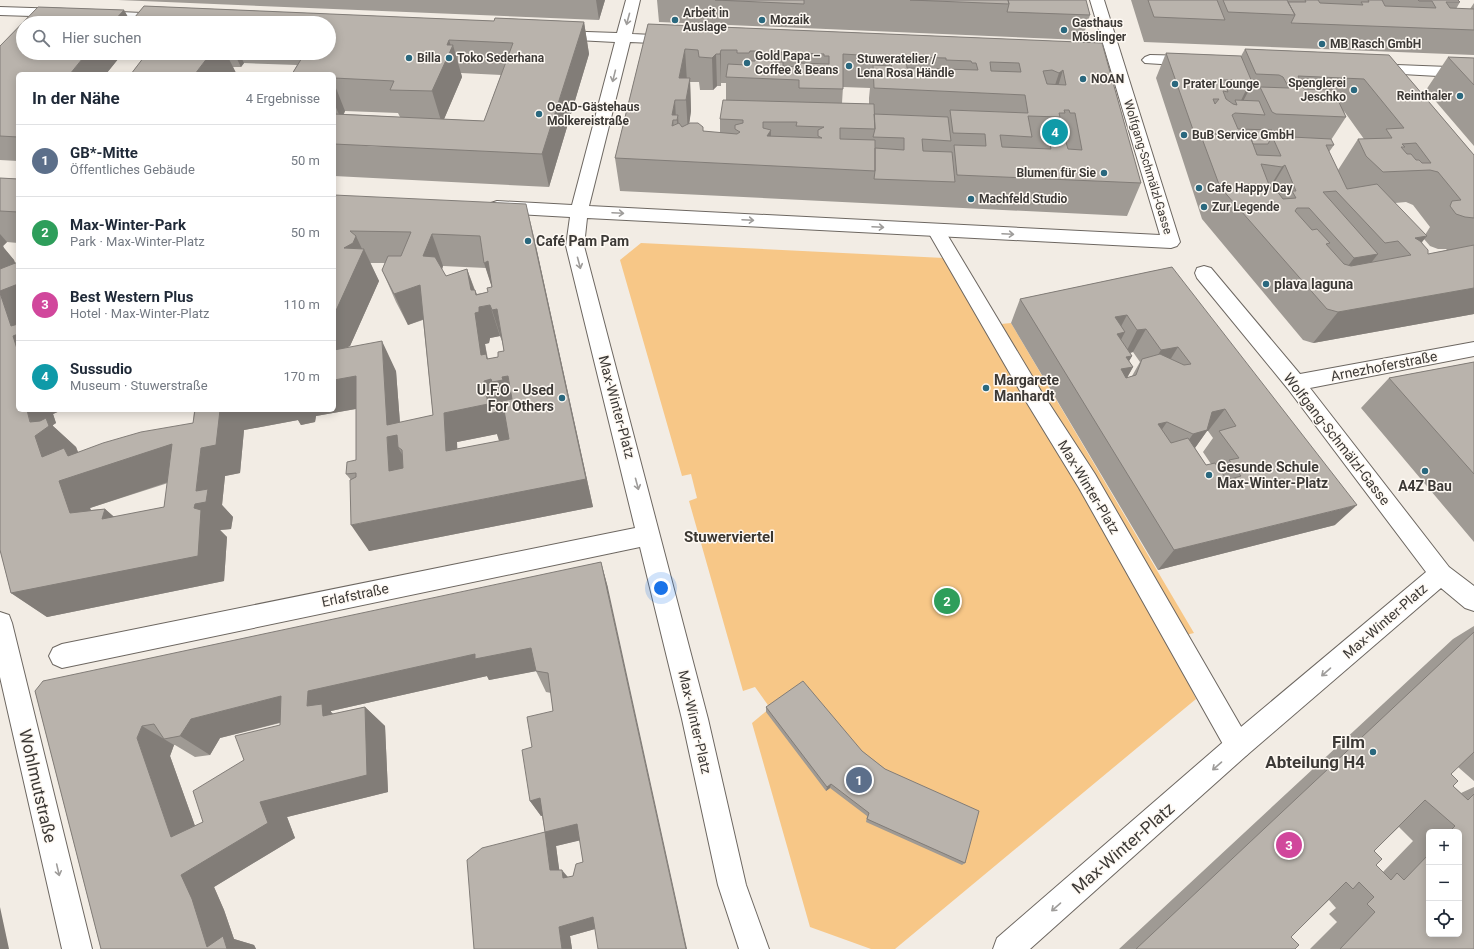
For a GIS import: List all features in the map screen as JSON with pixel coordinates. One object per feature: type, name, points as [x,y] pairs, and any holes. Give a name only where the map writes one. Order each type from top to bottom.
[{"type":"street","points":[[42,16],[56,0]]},
{"type":"street","name":"Max-Winter-Platz","points":[[633,0],[579,211],[575,246],[695,719],[732,885],[754,949]]},
{"type":"street","name":"Wolfgang-Schmälzl-Gasse","points":[[936,230],[1171,242],[1106,58],[1097,0]]},
{"type":"street","points":[[0,11],[29,16]]},
{"type":"street","points":[[60,16],[79,14],[128,16]]},
{"type":"street","points":[[544,34],[686,41]]},
{"type":"street","points":[[1150,60],[1205,62]]},
{"type":"street","points":[[1355,68],[1474,73]]},
{"type":"street","points":[[477,206],[936,230]]},
{"type":"street","name":"Max-Winter-Platz","points":[[936,230],[1034,397],[1087,481],[1238,746]]},
{"type":"street","name":"Wolfgang-Schmälzl-Gasse","points":[[1204,273],[1295,383],[1440,574],[1474,600]]},
{"type":"street","name":"Arnezhoferstraße","points":[[1295,383],[1474,349]]},
{"type":"street","name":"Erlafstraße","points":[[62,656],[649,535]]},
{"type":"street","name":"Max-Winter-Platz","points":[[1008,949],[1238,746],[1440,574]]},
{"type":"street","name":"Wohlmutstraße","points":[[0,623],[77,949]]},
{"type":"shaded area","points":[[641,243],[944,258],[1001,324],[1011,323],[1194,633],[1186,635],[1207,671],[1186,678],[1196,699],[895,949],[871,949],[810,927],[752,723],[770,708],[755,687],[743,691],[689,501],[697,498],[691,474],[682,476],[620,260]]},
{"type":"building","points":[[715,0],[804,0],[804,4]]},
{"type":"building","points":[[910,0],[1008,0],[1009,4]]},
{"type":"building","points":[[1008,0],[1086,0],[1090,15],[1007,12],[1009,4]]},
{"type":"building","points":[[1148,0],[1217,0],[1225,20],[1154,17]]},
{"type":"building","points":[[1223,0],[1287,0],[1295,15],[1228,12]]},
{"type":"building","points":[[1305,0],[1318,0],[1320,3],[1363,5],[1361,2],[1369,2],[1368,0],[1382,0],[1385,6],[1436,8],[1432,1],[1418,0],[1458,0],[1460,2],[1446,2],[1450,8],[1474,9],[1474,30],[1291,23],[1295,15],[1288,2],[1306,2]]},
{"type":"building","points":[[144,6],[494,21],[495,18],[584,22],[542,154],[336,144],[336,114],[484,121],[513,43],[449,40],[447,45],[453,45],[432,91],[390,90],[394,81],[336,78],[336,72],[293,72],[301,60],[336,60],[336,16],[136,16]]},
{"type":"building","points":[[38,7],[124,10],[118,16],[29,16]]},
{"type":"building","points":[[648,24],[1102,43],[1141,183],[957,175],[954,145],[986,146],[985,134],[953,133],[950,110],[1028,113],[1025,95],[874,88],[873,65],[892,66],[888,63],[888,58],[891,57],[843,54],[843,89],[799,88],[799,80],[726,77],[728,64],[746,65],[746,61],[755,61],[756,58],[760,58],[761,51],[737,53],[737,50],[721,50],[720,54],[716,54],[712,58],[699,57],[698,50],[685,49],[679,78],[690,78],[686,100],[675,100],[672,115],[678,115],[677,120],[673,120],[672,126],[679,123],[682,127],[690,123],[698,123],[703,127],[703,131],[737,134],[740,132],[735,129],[735,125],[743,123],[743,120],[720,119],[723,100],[874,104],[875,129],[840,128],[840,139],[875,140],[875,171],[615,158]],"holes":[[[774,52],[782,52],[782,55],[794,55],[795,53],[824,54],[824,56],[829,56],[829,64],[800,63],[800,67],[783,66],[783,62],[776,62],[778,55]],[[906,57],[946,58],[946,60],[971,61],[972,63],[976,63],[978,70],[907,68]],[[990,62],[1019,63],[1021,72],[991,71]],[[1052,70],[1059,73],[1063,70],[1066,85],[1047,84],[1043,71]],[[1064,110],[1069,110],[1070,113],[1075,113],[1082,150],[1068,149],[1065,139],[1061,136],[1049,138],[1051,149],[1002,147],[1000,135],[1032,137],[1028,116],[1060,117],[1059,113],[1065,113]],[[763,122],[797,122],[796,126],[824,127],[818,130],[818,136],[822,138],[767,136],[771,130],[763,128]]]},
{"type":"building","points":[[16,30],[16,60],[81,60],[72,72],[16,72],[16,137],[0,136],[0,46]]},
{"type":"building","points":[[1245,49],[1389,55],[1474,155],[1474,218],[1456,214],[1450,206],[1452,201],[1461,200],[1438,172],[1430,170],[1383,172],[1366,156],[1358,139],[1392,138],[1386,129],[1404,128],[1364,79],[1298,76],[1300,80],[1307,80],[1309,84],[1302,84],[1304,89],[1333,90],[1346,117],[1276,114],[1272,112],[1260,87],[1289,88],[1283,77],[1279,75],[1256,74]],"holes":[[[1416,143],[1431,163],[1422,163],[1419,160],[1416,160],[1411,154],[1407,154],[1401,147],[1405,147],[1402,144]]]},
{"type":"building","points":[[1166,53],[1241,56],[1252,82],[1249,82],[1251,86],[1247,88],[1240,88],[1235,86],[1232,80],[1218,80],[1221,87],[1226,87],[1228,92],[1223,91],[1226,99],[1237,105],[1235,100],[1259,101],[1265,115],[1235,113],[1232,115],[1238,129],[1272,130],[1274,137],[1272,136],[1268,144],[1253,144],[1250,136],[1200,133],[1197,141]],"holes":[[[1213,99],[1219,99],[1215,104]]]},
{"type":"building","points":[[1448,57],[1474,58],[1474,85]]},
{"type":"building","points":[[142,60],[206,60],[197,72],[133,72]]},
{"type":"building","points":[[874,114],[948,117],[951,141],[922,139],[923,151],[952,152],[955,182],[874,179],[875,148],[904,150],[904,138],[873,137],[875,129]]},
{"type":"building","points":[[1200,133],[1250,136],[1257,155],[1281,156],[1272,136],[1331,139],[1334,145],[1326,145],[1347,189],[1377,184],[1427,236],[1415,238],[1428,250],[1428,254],[1474,245],[1474,288],[1338,312],[1327,309],[1220,187]],"holes":[[[1261,164],[1282,167],[1285,165],[1296,191],[1292,191],[1296,198],[1283,199],[1276,190],[1271,190]],[[1336,191],[1385,243],[1398,241],[1411,255],[1351,266],[1344,264],[1326,244],[1330,243],[1317,229],[1312,230],[1295,211],[1297,208],[1309,208],[1354,258],[1378,254],[1323,192]]]},
{"type":"building","points":[[0,178],[16,179],[16,212],[0,211]]},
{"type":"building","points":[[336,195],[526,204],[586,479],[351,525],[350,480],[356,477],[356,473],[346,474],[347,462],[356,460],[356,376],[336,380],[336,350],[382,341],[387,425],[433,415],[420,285],[394,294],[382,270],[388,256],[401,256],[411,232],[350,231],[356,236],[353,243],[344,248],[364,249],[336,311]],"holes":[[[432,234],[480,236],[484,263],[488,261],[492,287],[487,288],[488,292],[476,295],[475,290],[471,290],[467,269],[446,276],[435,257],[423,256]],[[490,305],[492,310],[497,309],[504,351],[498,352],[498,357],[487,359],[486,354],[481,355],[475,313],[479,312],[479,307]],[[508,376],[512,399],[488,404],[484,381],[491,379],[492,382],[503,380],[502,377]],[[488,404],[489,414],[504,410],[509,439],[446,451],[444,413]],[[397,435],[398,447],[402,450],[403,468],[389,471],[387,437]]]},
{"type":"building","points":[[16,263],[16,285],[0,291],[0,269]]},
{"type":"building","points":[[1172,267],[1357,505],[1174,550],[1020,299]],"holes":[[[1127,315],[1137,330],[1146,329],[1161,350],[1178,347],[1191,364],[1184,365],[1160,354],[1142,359],[1136,375],[1126,378],[1121,369],[1133,367],[1126,357],[1132,356],[1117,334],[1125,332],[1115,317]],[[1225,409],[1236,426],[1219,431],[1239,458],[1229,460],[1241,476],[1227,480],[1215,463],[1206,465],[1188,438],[1171,443],[1158,424],[1167,422],[1193,434],[1207,430],[1212,412]]]},
{"type":"building","points":[[0,293],[11,326],[16,325],[16,335],[13,336],[16,346],[16,412],[28,412],[30,422],[40,421],[46,418],[49,426],[35,436],[42,457],[64,448],[68,456],[103,443],[141,432],[193,423],[195,412],[220,412],[216,445],[201,448],[196,491],[208,489],[206,502],[195,504],[194,508],[201,510],[198,556],[11,593],[0,550]],"holes":[[[172,444],[164,507],[102,519],[105,509],[70,513],[59,481]]]},
{"type":"building","points":[[1474,362],[1474,474],[1389,378]]},
{"type":"building","points":[[601,562],[686,949],[598,949],[593,917],[559,927],[562,949],[474,949],[467,860],[482,848],[545,832],[540,798],[530,801],[522,750],[532,747],[527,717],[553,711],[548,673],[536,671],[531,648],[475,659],[475,654],[308,691],[307,706],[322,704],[323,716],[365,707],[367,775],[260,802],[268,823],[181,875],[192,899],[207,947],[223,936],[227,949],[101,949],[35,691],[43,681]],"holes":[[[281,696],[280,725],[235,736],[244,760],[193,791],[203,822],[171,837],[137,738],[142,726],[154,724],[164,739],[180,736],[191,719]],[[577,824],[583,862],[576,864],[573,876],[563,878],[562,870],[550,870],[545,832]]]},
{"type":"building","points":[[1474,632],[1474,752],[1451,774],[1458,781],[1453,786],[1468,800],[1474,794],[1474,949],[1340,949],[1375,912],[1367,904],[1374,897],[1359,882],[1353,889],[1346,882],[1291,937],[1299,945],[1295,949],[1136,949]]},
{"type":"building","points":[[803,681],[862,751],[885,769],[979,811],[965,863],[867,819],[869,813],[831,784],[827,787],[766,707]]},
{"type":"place","name":"Arbeit in Auslage","points":[[675,20]]},
{"type":"place","name":"Mozaik","points":[[762,20]]},
{"type":"place","name":"Gasthaus Möslinger","points":[[1064,30]]},
{"type":"place","name":"MB Rasch GmbH","points":[[1322,44]]},
{"type":"place","name":"Billa","points":[[409,58]]},
{"type":"place","name":"Toko Sederhana","points":[[449,58]]},
{"type":"place","name":"Gold Papa – Coffee & Beans","points":[[747,63]]},
{"type":"place","name":"Stuweratelier / Lena Rosa Händle","points":[[849,66]]},
{"type":"place","name":"NOAN","points":[[1083,79]]},
{"type":"place","name":"Prater Lounge","points":[[1175,84]]},
{"type":"place","name":"Spenglerei Jeschko","points":[[1354,90]]},
{"type":"place","name":"Reinthaler","points":[[1460,96]]},
{"type":"place","name":"OeAD-Gästehaus Molkereistraße","points":[[539,114]]},
{"type":"place","name":"Sussudio","points":[[1055,132]]},
{"type":"place","name":"BuB Service GmbH","points":[[1184,135]]},
{"type":"place","name":"Blumen für Sie","points":[[1104,173]]},
{"type":"place","name":"Cafe Happy Day","points":[[1199,188]]},
{"type":"place","name":"Machfeld Studio","points":[[971,199]]},
{"type":"place","name":"Zur Legende","points":[[1204,207]]},
{"type":"place","name":"Café Pam Pam","points":[[528,241]]},
{"type":"place","name":"plava laguna","points":[[1266,284]]},
{"type":"place","name":"Margarete Manhardt","points":[[986,388]]},
{"type":"place","name":"U.F.O - Used For Others","points":[[562,398]]},
{"type":"place","name":"A4Z Bau","points":[[1425,471]]},
{"type":"place","name":"Gesunde Schule Max-Winter-Platz","points":[[1209,475]]},
{"type":"place","name":"Max-Winter-Park","points":[[947,601]]},
{"type":"place","name":"Film Abteilung H4","points":[[1373,752]]},
{"type":"place","name":"GB*-Mitte","points":[[859,780]]},
{"type":"place","name":"Best Western Plus","points":[[1289,845]]},
{"type":"district","name":"Stuwerviertel","points":[[729,537]]}]
